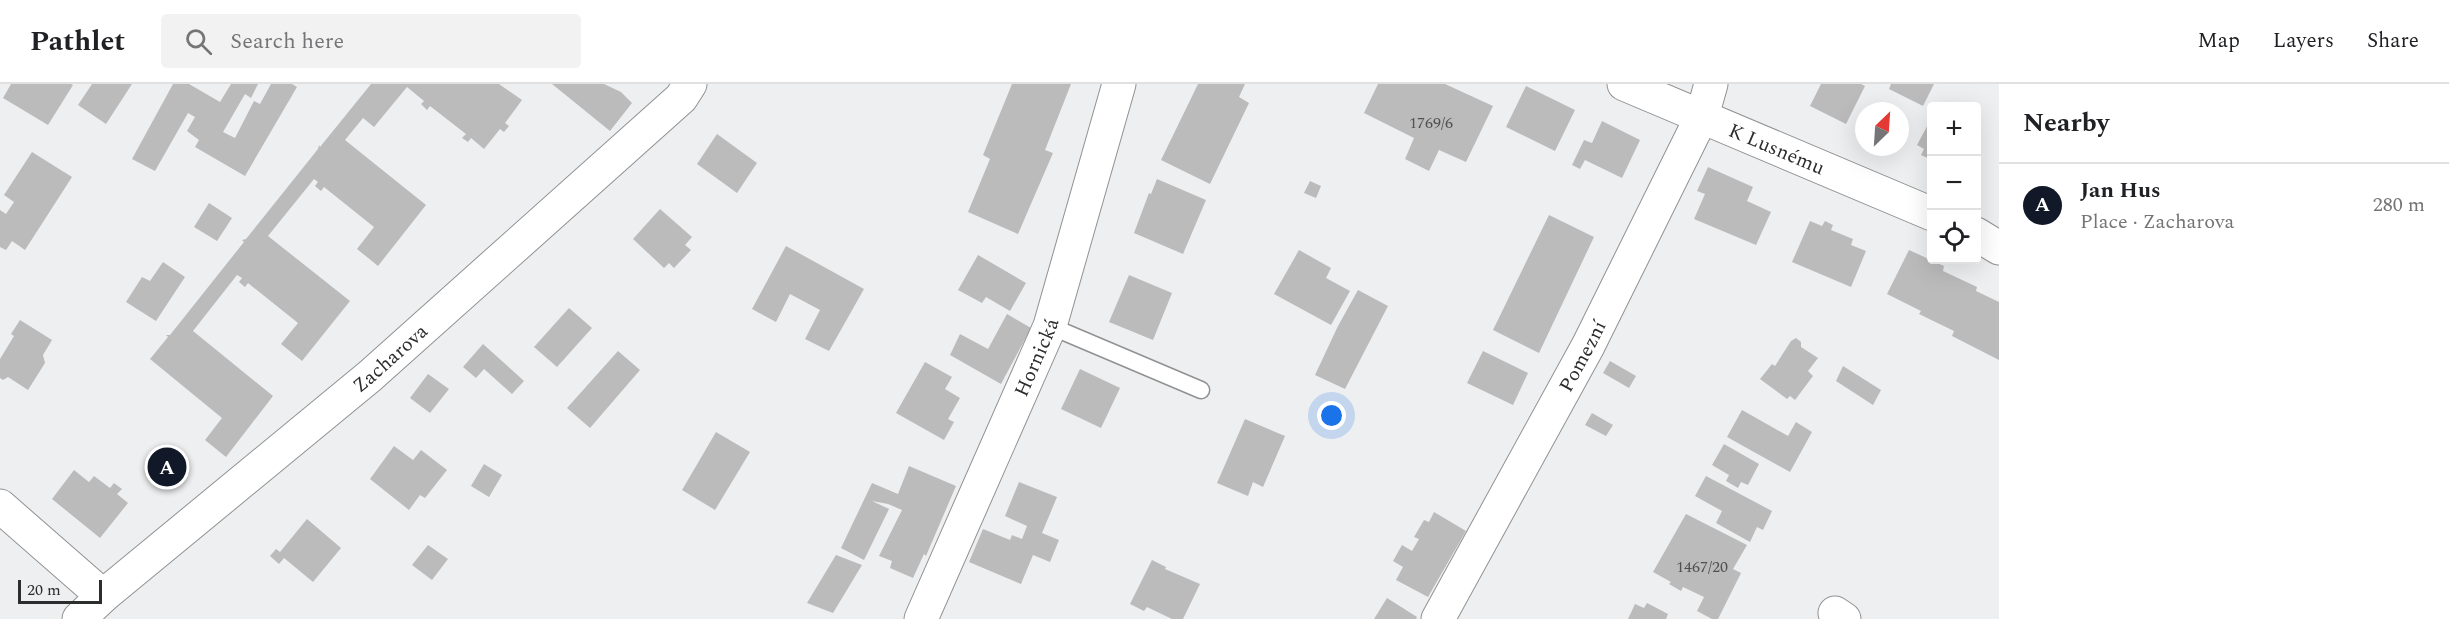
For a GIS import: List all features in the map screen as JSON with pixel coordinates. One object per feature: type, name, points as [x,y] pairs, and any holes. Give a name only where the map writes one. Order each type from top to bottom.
[{"type":"street","name":"Zacharova","points":[[79,619],[103,596],[370,376],[681,98],[690,84]]},
{"type":"street","name":"Hornická","points":[[921,619],[1050,326],[1119,84]]},
{"type":"street","name":"K Lusnému","points":[[1624,84],[1927,212]]},
{"type":"street","name":"Pomezní","points":[[1438,619],[1588,345],[1702,116],[1711,84]]},
{"type":"street","points":[[1981,237],[1999,248]]},
{"type":"street","points":[[0,506],[103,596]]},
{"type":"lane","points":[[1050,326],[1201,390]]},
{"type":"building","points":[[11,84],[73,85],[48,125],[3,98]]},
{"type":"building","points":[[92,84],[132,84],[106,124],[78,105]]},
{"type":"building","points":[[173,84],[189,84],[220,102],[231,84],[258,84],[251,98],[245,94],[223,132],[235,138],[254,101],[260,104],[271,84],[292,84],[297,87],[245,176],[195,147],[199,140],[187,131],[195,117],[188,113],[155,171],[132,159]]},
{"type":"building","points":[[371,84],[499,84],[522,100],[505,123],[509,126],[504,132],[500,129],[484,149],[471,138],[468,142],[462,138],[466,134],[430,106],[427,110],[421,104],[424,101],[407,87],[374,127],[363,118],[345,140],[426,205],[378,266],[357,249],[374,227],[324,187],[321,191],[315,186],[318,182],[314,179],[268,236],[350,301],[302,361],[281,344],[298,323],[248,283],[245,287],[239,282],[242,278],[237,275],[193,331],[273,396],[226,457],[205,440],[222,418],[150,359],[168,337],[166,335],[170,335],[244,242],[242,240],[246,239],[319,145],[320,147]]},
{"type":"building","points":[[552,84],[604,84],[621,92],[632,103],[610,131]]},
{"type":"building","points":[[1012,84],[1071,84],[1045,150],[1053,153],[1018,234],[968,212],[990,159],[983,155]]},
{"type":"building","points":[[1198,84],[1245,84],[1239,97],[1249,103],[1210,184],[1161,160]]},
{"type":"building","points":[[1378,84],[1445,84],[1493,106],[1466,162],[1439,150],[1429,171],[1405,159],[1414,138],[1364,113]]},
{"type":"building","points":[[1821,84],[1861,84],[1865,86],[1846,124],[1810,106]]},
{"type":"building","points":[[1891,84],[1934,84],[1923,106],[1889,89]]},
{"type":"building","points":[[1526,86],[1575,110],[1555,151],[1506,127]]},
{"type":"building","points":[[1602,121],[1640,140],[1622,178],[1585,160],[1580,169],[1572,165],[1584,140],[1592,143]]},
{"type":"building","points":[[1927,126],[1927,158],[1921,155],[1924,149],[1917,145]]},
{"type":"building","points":[[717,134],[757,163],[737,193],[697,164]]},
{"type":"building","points":[[32,152],[72,177],[25,250],[12,241],[6,250],[0,247],[0,210],[6,214],[14,202],[4,195]]},
{"type":"building","points":[[1708,167],[1753,187],[1747,201],[1771,212],[1756,245],[1694,219],[1705,194],[1697,191]]},
{"type":"building","points":[[1157,179],[1206,200],[1183,254],[1134,233],[1149,193],[1151,194]]},
{"type":"building","points":[[1310,181],[1321,186],[1316,198],[1304,193]]},
{"type":"building","points":[[209,203],[232,218],[217,241],[194,227]]},
{"type":"building","points":[[660,209],[692,237],[685,245],[691,250],[674,268],[669,263],[664,268],[633,239]]},
{"type":"building","points":[[1549,215],[1594,237],[1539,353],[1493,330]]},
{"type":"building","points":[[1810,221],[1822,226],[1825,221],[1833,225],[1831,230],[1853,239],[1851,245],[1866,251],[1851,287],[1792,262]]},
{"type":"building","points":[[786,246],[864,289],[829,351],[805,339],[820,310],[790,294],[776,322],[752,309]]},
{"type":"building","points":[[1299,250],[1331,268],[1326,278],[1350,291],[1331,325],[1274,294]]},
{"type":"building","points":[[1909,250],[1927,258],[1927,264],[1944,266],[1943,271],[1977,287],[1976,291],[1999,302],[1999,360],[1952,336],[1954,331],[1919,314],[1921,311],[1887,294]]},
{"type":"building","points":[[978,255],[1026,283],[1010,311],[986,297],[982,303],[958,290]]},
{"type":"building","points":[[163,262],[185,277],[156,321],[126,302],[142,277],[150,281]]},
{"type":"building","points":[[1129,275],[1172,293],[1153,340],[1109,322]]},
{"type":"building","points":[[1358,290],[1388,306],[1345,389],[1315,375]]},
{"type":"building","points":[[569,308],[592,328],[557,367],[534,347]]},
{"type":"building","points":[[1007,314],[1031,328],[1001,384],[950,355],[960,334],[988,349]]},
{"type":"building","points":[[20,320],[52,340],[43,355],[45,363],[28,390],[8,377],[3,380],[0,378],[0,359],[14,336],[11,334]]},
{"type":"building","points":[[1796,338],[1801,342],[1801,347],[1818,358],[1808,371],[1813,376],[1795,400],[1790,396],[1787,399],[1760,379],[1772,364],[1775,366],[1791,341]]},
{"type":"building","points":[[483,344],[524,381],[512,394],[484,369],[476,378],[463,367]]},
{"type":"building","points":[[618,351],[640,370],[590,428],[567,408]]},
{"type":"building","points":[[1483,351],[1528,373],[1513,405],[1467,383]]},
{"type":"building","points":[[1610,361],[1636,376],[1629,388],[1603,373]]},
{"type":"building","points":[[925,362],[952,377],[945,389],[960,398],[948,419],[954,422],[944,440],[896,413]]},
{"type":"building","points":[[1843,366],[1881,390],[1873,405],[1836,381]]},
{"type":"building","points":[[1080,369],[1120,388],[1101,428],[1061,409]]},
{"type":"building","points":[[428,374],[449,389],[430,413],[410,398]]},
{"type":"building","points":[[1742,410],[1788,436],[1796,422],[1812,432],[1790,472],[1727,437]]},
{"type":"building","points":[[1592,413],[1613,425],[1606,436],[1585,425]]},
{"type":"building","points":[[1245,419],[1285,436],[1263,487],[1253,482],[1248,496],[1217,483]]},
{"type":"building","points":[[716,432],[750,452],[715,510],[682,490]]},
{"type":"building","points":[[1724,444],[1759,464],[1748,485],[1741,482],[1738,488],[1726,481],[1729,475],[1712,465]]},
{"type":"building","points":[[394,446],[413,460],[421,450],[447,470],[425,498],[420,495],[409,510],[370,479]]},
{"type":"building","points":[[484,464],[502,475],[489,497],[471,486]]},
{"type":"building","points":[[909,466],[956,486],[926,556],[924,554],[913,578],[890,568],[892,561],[879,556],[902,510],[888,504],[872,501],[889,509],[864,560],[841,548],[872,483],[898,494]]},
{"type":"building","points":[[74,470],[89,482],[94,476],[110,488],[114,483],[122,489],[117,494],[128,503],[100,538],[52,499]]},
{"type":"building","points":[[1706,476],[1772,511],[1763,530],[1757,527],[1750,542],[1716,523],[1722,511],[1695,496]]},
{"type":"building","points":[[1019,482],[1057,497],[1042,533],[1059,540],[1050,562],[1033,555],[1021,584],[969,562],[983,529],[1010,540],[1012,535],[1022,539],[1027,526],[1005,516]]},
{"type":"building","points":[[1434,512],[1466,531],[1428,597],[1396,580],[1403,567],[1393,561],[1402,545],[1412,551],[1419,539],[1414,537],[1424,520],[1429,522]]},
{"type":"building","points":[[1686,514],[1747,545],[1733,569],[1741,573],[1718,619],[1712,619],[1697,611],[1704,597],[1683,587],[1681,591],[1669,584],[1671,582],[1653,572]]},
{"type":"building","points":[[307,519],[341,548],[313,582],[284,558],[279,564],[270,556],[276,549],[280,552]]},
{"type":"building","points":[[428,545],[448,559],[432,580],[412,565]]},
{"type":"building","points":[[836,555],[862,565],[833,613],[807,603]]},
{"type":"building","points":[[1152,560],[1166,567],[1165,569],[1200,584],[1183,619],[1172,619],[1147,607],[1144,611],[1130,604]]},
{"type":"building","points":[[1387,598],[1417,617],[1416,619],[1374,619]]},
{"type":"building","points":[[1647,603],[1668,614],[1666,619],[1628,619],[1635,604],[1644,608]]},
{"type":"place","name":"Jan Hus","points":[[167,467]]}]
